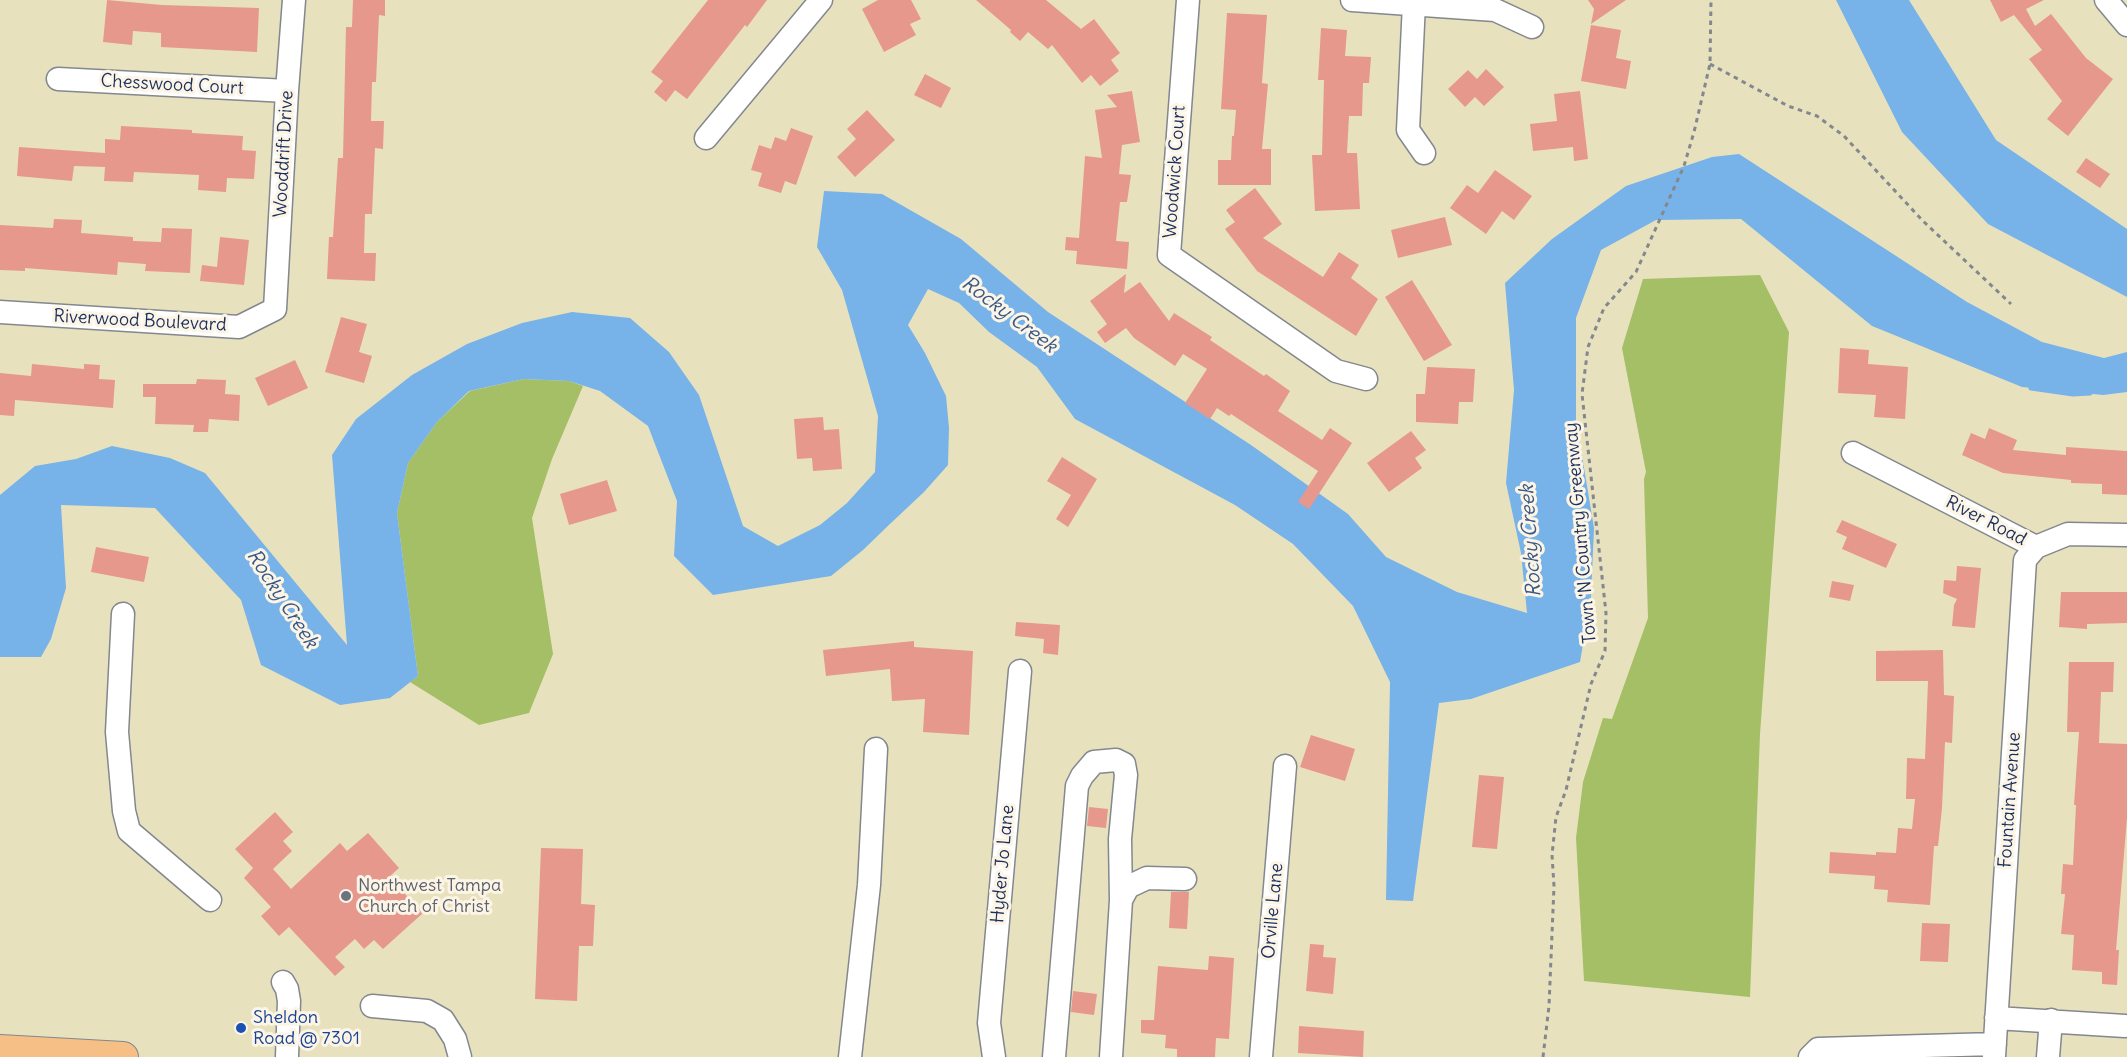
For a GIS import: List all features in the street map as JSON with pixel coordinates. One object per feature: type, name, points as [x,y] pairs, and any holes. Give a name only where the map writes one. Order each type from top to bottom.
[{"type":"main road","points":[[0,1050],[123,1057]]},
{"type":"street","name":"Wooddrift Drive","points":[[275,309],[294,0]]},
{"type":"street","points":[[706,138],[821,0]]},
{"type":"street","name":"Woodwick Court","points":[[1188,0],[1169,255],[1336,371],[1366,379]]},
{"type":"street","points":[[1352,0],[1495,10],[1532,27]]},
{"type":"street","points":[[2106,0],[2127,25]]},
{"type":"street","points":[[1414,3],[1408,130],[1424,153]]},
{"type":"street","name":"Chesswood Court","points":[[58,79],[287,91]]},
{"type":"street","name":"Riverwood Boulevard","points":[[0,312],[239,327],[275,309]]},
{"type":"street","name":"River Road","points":[[1853,453],[2036,547],[2068,534],[2127,535]]},
{"type":"street","name":"Fountain Avenue","points":[[1994,1051],[2025,560],[2036,547]]},
{"type":"street","points":[[123,614],[117,732],[124,811],[129,831],[210,900]]},
{"type":"street","name":"Hyder Jo Lane","points":[[994,1057],[989,1023],[1020,671]]},
{"type":"street","points":[[850,1057],[869,885],[876,749]]},
{"type":"street","points":[[1054,1057],[1077,786],[1094,762],[1116,760],[1124,764],[1125,775],[1120,839],[1121,900],[1111,1057]]},
{"type":"street","name":"Orville Lane","points":[[1261,1057],[1285,766]]},
{"type":"street","points":[[1121,900],[1128,887],[1147,878],[1185,879]]},
{"type":"street","points":[[283,982],[290,1001],[287,1057]]},
{"type":"street","points":[[372,1006],[427,1011],[443,1020],[455,1039],[460,1057]]},
{"type":"street","points":[[1996,1017],[2125,1026]]},
{"type":"street","points":[[2048,1057],[2051,1020]]},
{"type":"street","points":[[1810,1057],[1818,1049],[1994,1051]]},
{"type":"path","name":"Town 'N Country Greenway","points":[[1543,1057],[1549,1006],[1554,886],[1552,855],[1556,817],[1566,790],[1591,684],[1605,651],[1606,613],[1582,394],[1588,347],[1604,308],[1636,272],[1684,166],[1710,64],[1711,0]]},
{"type":"path","points":[[1710,64],[1788,106],[1817,116],[1844,136],[1923,221],[2010,304]]},
{"type":"green space","points":[[1760,275],[1789,332],[1760,734],[1750,997],[1584,981],[1576,838],[1583,782],[1603,718],[1612,719],[1648,618],[1644,479],[1646,472],[1622,348],[1643,279]]},
{"type":"green space","points":[[524,379],[569,381],[583,386],[552,459],[532,518],[553,654],[529,713],[479,725],[410,682],[418,676],[397,513],[408,463],[437,422],[470,391]]},
{"type":"water","points":[[1836,0],[1909,0],[1996,140],[2127,229],[2127,297],[1988,224],[1902,132]]},
{"type":"water","points":[[1739,154],[1967,302],[2042,342],[2104,358],[2127,352],[2127,392],[2103,395],[2022,387],[1872,326],[1741,219],[1656,220],[1601,250],[1576,318],[1576,420],[1594,528],[1591,597],[1580,662],[1471,699],[1439,703],[1413,901],[1386,900],[1390,682],[1353,606],[1293,544],[1235,505],[1075,419],[1037,367],[989,332],[959,303],[928,289],[908,325],[946,396],[949,428],[948,465],[924,492],[863,550],[831,576],[713,595],[674,556],[677,501],[648,426],[600,391],[569,381],[524,379],[469,391],[437,422],[408,463],[397,513],[418,676],[390,698],[340,705],[261,665],[241,600],[155,508],[61,505],[66,588],[51,639],[41,657],[0,657],[0,495],[35,466],[76,459],[112,446],[170,458],[205,473],[347,645],[332,455],[356,419],[412,375],[467,344],[522,323],[572,312],[630,318],[669,352],[699,395],[743,526],[778,546],[820,525],[847,503],[875,472],[878,416],[842,290],[817,247],[824,191],[882,194],[961,239],[1048,312],[1251,445],[1348,514],[1386,557],[1457,592],[1527,613],[1521,553],[1506,483],[1514,390],[1505,283],[1552,239],[1626,186],[1712,157]]},
{"type":"building","points":[[107,0],[162,5],[259,8],[257,52],[161,47],[161,33],[133,31],[132,45],[103,42]]},
{"type":"building","points":[[353,0],[385,0],[385,16],[379,15],[376,82],[372,82],[371,121],[384,121],[383,149],[375,148],[372,214],[365,214],[364,253],[376,253],[375,281],[327,279],[329,237],[333,237],[338,158],[343,158],[346,27],[352,27]]},
{"type":"building","points":[[708,0],[767,0],[687,99],[675,90],[666,102],[654,92],[663,81],[651,72]]},
{"type":"building","points":[[878,0],[911,0],[921,19],[910,24],[916,35],[884,52],[862,9]]},
{"type":"building","points":[[976,0],[1046,0],[1081,29],[1094,19],[1120,53],[1111,60],[1119,71],[1100,86],[1091,75],[1082,83],[1052,45],[1048,49],[1028,32],[1020,41],[1010,32],[1011,30]]},
{"type":"building","points":[[1588,0],[1626,0],[1591,24],[1594,9]]},
{"type":"building","points":[[1990,0],[2044,0],[2026,9],[2035,26],[2051,14],[2086,58],[2113,79],[2068,136],[2047,119],[2062,101],[2029,59],[2042,50],[2014,15],[2001,22]]},
{"type":"building","points":[[1227,13],[1267,15],[1262,83],[1268,84],[1262,149],[1271,149],[1271,185],[1218,185],[1218,160],[1231,160],[1236,110],[1221,109]]},
{"type":"building","points":[[1591,25],[1621,30],[1616,58],[1631,61],[1626,89],[1581,81]]},
{"type":"building","points":[[1321,28],[1347,30],[1345,56],[1371,57],[1369,83],[1363,83],[1362,116],[1349,116],[1347,153],[1357,153],[1360,209],[1315,211],[1312,155],[1322,155],[1324,80],[1318,80]]},
{"type":"building","points":[[1486,69],[1504,87],[1484,106],[1475,97],[1465,107],[1448,89],[1468,70],[1477,79]]},
{"type":"building","points":[[925,74],[951,88],[941,108],[914,95]]},
{"type":"building","points":[[1132,91],[1140,142],[1122,145],[1119,174],[1131,175],[1127,202],[1120,202],[1116,241],[1129,242],[1127,269],[1076,264],[1077,251],[1065,250],[1066,237],[1079,238],[1085,156],[1102,158],[1095,110],[1117,107],[1107,95]]},
{"type":"building","points":[[1580,91],[1588,159],[1574,161],[1573,147],[1533,151],[1530,124],[1557,121],[1554,94]]},
{"type":"building","points":[[867,110],[895,140],[855,177],[837,157],[856,139],[847,129]]},
{"type":"building","points":[[121,126],[192,130],[192,133],[243,136],[242,150],[256,151],[254,179],[227,178],[226,192],[198,190],[199,175],[134,172],[133,182],[104,181],[105,167],[74,166],[72,181],[17,176],[19,147],[105,153],[105,139],[120,140]]},
{"type":"building","points":[[791,128],[813,136],[796,185],[785,181],[781,193],[758,186],[762,173],[751,170],[759,145],[771,149],[775,137],[786,141]]},
{"type":"building","points":[[2086,158],[2110,174],[2100,188],[2076,172]]},
{"type":"building","points":[[1495,170],[1532,196],[1514,220],[1502,211],[1486,234],[1450,208],[1467,185],[1478,193]]},
{"type":"building","points":[[1255,188],[1282,224],[1263,238],[1323,277],[1339,252],[1359,265],[1351,278],[1378,299],[1356,336],[1257,271],[1225,229],[1235,222],[1226,210]]},
{"type":"building","points":[[1445,217],[1452,245],[1398,258],[1391,230]]},
{"type":"building","points":[[54,219],[82,220],[81,233],[133,237],[133,241],[161,242],[162,228],[192,229],[190,273],[145,271],[146,264],[118,262],[117,275],[25,268],[25,271],[0,270],[0,225],[53,228]]},
{"type":"building","points":[[220,237],[249,240],[244,285],[200,281],[202,265],[217,267]]},
{"type":"building","points":[[1126,274],[1124,293],[1140,282],[1169,321],[1174,313],[1212,337],[1210,340],[1290,391],[1278,411],[1322,440],[1330,428],[1352,443],[1309,509],[1298,502],[1318,471],[1231,414],[1229,416],[1217,408],[1210,419],[1185,403],[1207,369],[1183,354],[1175,366],[1134,338],[1126,328],[1105,343],[1097,332],[1107,324],[1090,301]]},
{"type":"building","points":[[1412,280],[1452,345],[1424,361],[1385,297]]},
{"type":"building","points":[[341,317],[367,324],[359,352],[372,356],[364,383],[325,372]]},
{"type":"building","points":[[1840,348],[1869,350],[1868,364],[1908,367],[1905,419],[1874,417],[1876,395],[1838,393]]},
{"type":"building","points":[[295,360],[308,388],[268,406],[255,378]]},
{"type":"building","points":[[32,364],[84,369],[84,364],[100,365],[99,379],[115,380],[113,408],[15,400],[14,416],[0,415],[0,373],[31,376]]},
{"type":"building","points":[[1427,367],[1475,369],[1473,402],[1459,402],[1458,424],[1416,422],[1416,394],[1425,394]]},
{"type":"building","points":[[197,379],[226,380],[225,394],[240,395],[239,421],[209,419],[208,432],[193,432],[194,425],[155,424],[156,397],[143,397],[143,384],[196,384]]},
{"type":"building","points":[[823,417],[824,430],[839,429],[842,469],[813,471],[812,458],[797,459],[794,419]]},
{"type":"building","points":[[1989,428],[2017,440],[2013,450],[2066,455],[2066,447],[2127,451],[2127,495],[2102,494],[2102,484],[2071,483],[2071,480],[2003,473],[1962,455],[1971,433],[1985,439]]},
{"type":"building","points":[[1411,431],[1426,450],[1415,458],[1422,468],[1389,492],[1367,463]]},
{"type":"building","points":[[1062,457],[1097,479],[1068,527],[1056,519],[1071,495],[1047,481]]},
{"type":"building","points":[[607,480],[617,511],[569,525],[560,494]]},
{"type":"building","points":[[1842,520],[1897,544],[1886,568],[1842,549],[1847,537],[1836,532]]},
{"type":"building","points":[[96,547],[149,557],[144,582],[91,572]]},
{"type":"building","points":[[1957,566],[1981,568],[1975,628],[1952,626],[1954,605],[1957,599],[1943,593],[1944,580],[1956,581]]},
{"type":"building","points":[[1832,581],[1854,585],[1850,601],[1829,597]]},
{"type":"building","points":[[2061,592],[2127,592],[2127,623],[2087,624],[2087,629],[2059,627]]},
{"type":"building","points":[[1016,622],[1060,625],[1058,655],[1043,653],[1044,639],[1015,636]]},
{"type":"building","points":[[914,641],[914,647],[973,651],[969,735],[923,732],[925,699],[892,701],[890,669],[826,676],[823,650]]},
{"type":"building","points":[[1943,650],[1944,695],[1954,696],[1952,743],[1945,742],[1942,808],[1938,846],[1934,846],[1930,905],[1887,902],[1888,890],[1874,889],[1875,876],[1829,873],[1830,852],[1876,855],[1876,852],[1896,853],[1898,828],[1912,829],[1915,799],[1906,799],[1907,758],[1925,759],[1928,681],[1876,681],[1876,651]]},
{"type":"building","points":[[2069,662],[2114,662],[2113,692],[2101,692],[2099,743],[2127,744],[2127,818],[2116,950],[2119,950],[2117,985],[2102,984],[2102,972],[2072,970],[2074,935],[2061,934],[2065,894],[2061,894],[2063,864],[2073,865],[2079,732],[2067,732]]},
{"type":"building","points":[[1311,735],[1355,749],[1345,781],[1300,767]]},
{"type":"building","points":[[1479,775],[1504,777],[1497,849],[1472,847]]},
{"type":"building","points":[[1089,807],[1108,809],[1106,828],[1087,826]]},
{"type":"building","name":"Northwest Tampa Church of Christ","points":[[275,812],[293,832],[283,841],[292,851],[273,869],[291,889],[340,843],[347,851],[368,833],[399,868],[389,877],[423,913],[383,949],[374,940],[364,949],[355,939],[335,957],[345,967],[335,976],[289,927],[279,936],[261,916],[271,907],[244,878],[253,868],[235,849]]},
{"type":"building","points":[[541,848],[583,849],[581,904],[595,905],[593,946],[579,946],[577,1001],[535,999]]},
{"type":"building","points":[[1171,892],[1189,892],[1187,929],[1169,928]]},
{"type":"building","points":[[1922,923],[1950,924],[1948,962],[1920,961]]},
{"type":"building","points":[[1310,944],[1324,945],[1323,957],[1336,958],[1333,994],[1306,991]]},
{"type":"building","points":[[1209,956],[1234,958],[1229,1039],[1216,1038],[1215,1057],[1177,1057],[1177,1049],[1165,1048],[1166,1035],[1141,1033],[1141,1020],[1154,1020],[1158,966],[1208,970]]},
{"type":"building","points":[[1073,991],[1097,994],[1094,1015],[1071,1012]]},
{"type":"building","points":[[1299,1026],[1364,1031],[1363,1057],[1298,1053]]},
{"type":"waterway","name":"Rocky Creek","points":[[2031,388],[2073,394],[2090,393]]},
{"type":"place","name":"Northwest Tampa Church of Christ","points":[[346,896]]},
{"type":"place","name":"Sheldon Road @ 7301","points":[[241,1028]]}]
